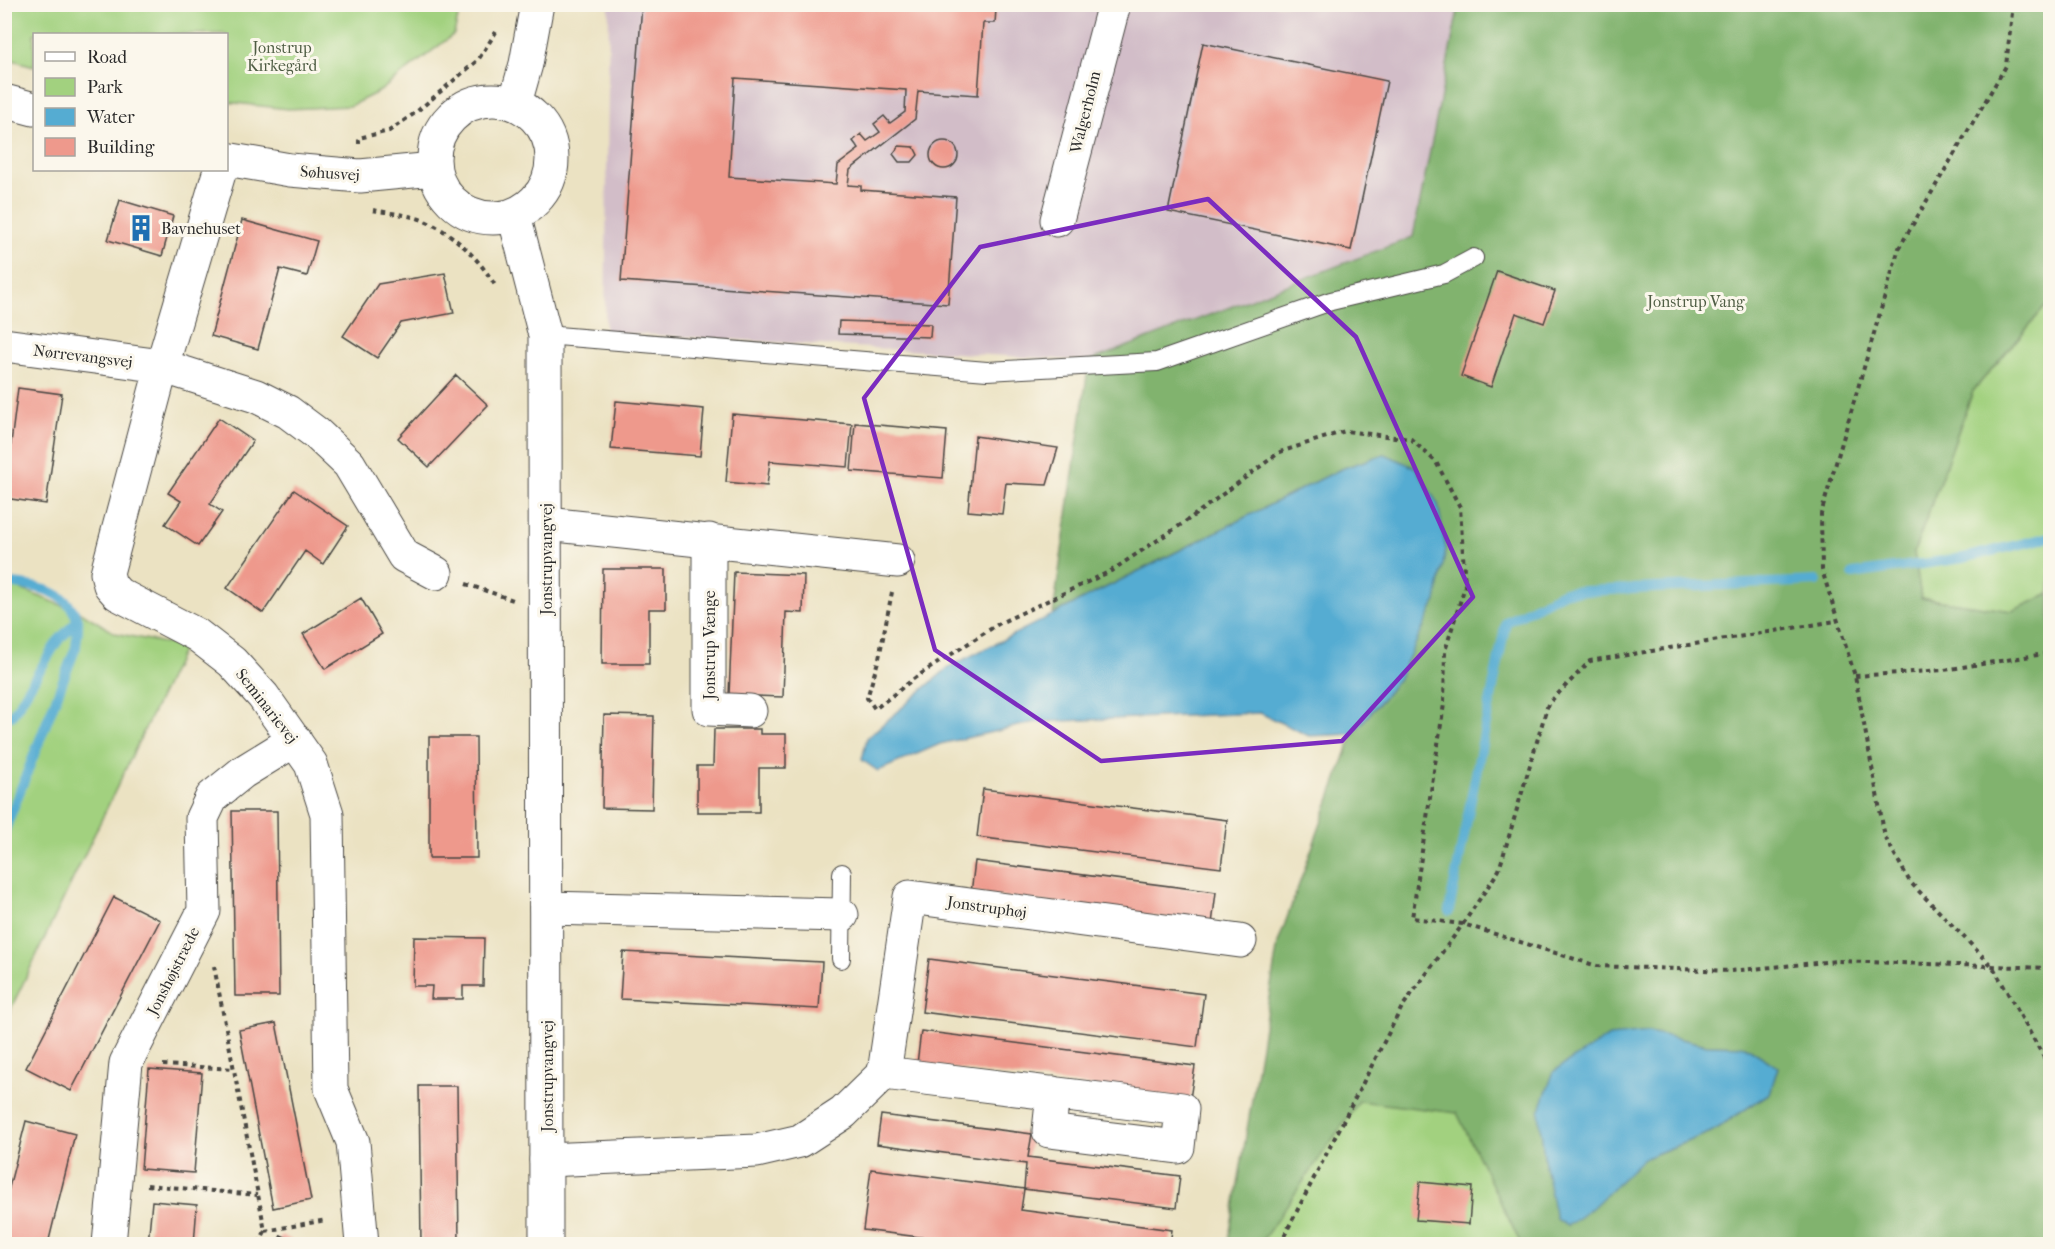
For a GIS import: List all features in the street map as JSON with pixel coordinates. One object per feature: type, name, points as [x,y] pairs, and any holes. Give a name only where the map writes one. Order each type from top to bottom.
[{"type":"street","points":[[515,103],[526,64],[537,4]]},
{"type":"street","name":"Walgerholm","points":[[1058,220],[1114,4]]},
{"type":"street","points":[[484,100],[515,103],[540,122],[548,136],[552,151],[548,183],[539,196],[514,215],[496,219],[479,217],[463,210],[450,200],[440,185],[434,169],[437,138],[455,112],[469,104],[484,100]]},
{"type":"street","points":[[4,101],[33,109]]},
{"type":"street","name":"Søhusvej","points":[[228,159],[290,170],[360,176],[434,169]]},
{"type":"street","name":"Seminarievej","points":[[220,171],[162,366],[107,573],[110,585],[118,594],[197,635],[232,662],[263,696],[311,764],[327,814],[331,1089],[353,1142],[361,1229]]},
{"type":"street","name":"Jonstrupvangvej","points":[[514,215],[545,335],[546,1245]]},
{"type":"street","name":"Nørrevangsvej","points":[[4,345],[162,366],[256,396],[288,412],[316,433],[349,464],[404,556],[436,573]]},
{"type":"street","points":[[547,524],[898,561]]},
{"type":"street","name":"Jonstrup Vænge","points":[[709,540],[709,709],[750,711]]},
{"type":"street","name":"Jonshøjstræde","points":[[110,1245],[126,1063],[204,911],[202,818],[212,796],[243,772],[295,740]]},
{"type":"street","name":"Jonstruphøj","points":[[884,1073],[910,897],[1240,941]]},
{"type":"street","points":[[546,908],[842,915]]},
{"type":"street","points":[[546,1160],[757,1151],[800,1141],[843,1113],[884,1073],[1053,1093]]},
{"type":"lane","points":[[545,335],[987,371],[1157,362],[1331,301],[1444,274],[1474,258]]},
{"type":"lane","points":[[841,960],[842,873]]},
{"type":"path","points":[[2013,4],[2006,66],[1899,248],[1821,514],[1822,570],[1854,676],[1885,837],[1910,882],[1993,966],[2050,1068]]},
{"type":"path","points":[[898,561],[879,658],[867,698],[875,709],[916,677],[1000,623],[1111,571],[1185,522],[1280,452],[1345,431],[1411,439],[1436,462],[1460,507],[1466,586],[1445,651],[1444,704],[1412,918],[1463,924],[1597,966],[1730,971],[1837,961],[2050,969]]},
{"type":"path","points":[[436,573],[516,602]]},
{"type":"path","points":[[1280,1245],[1402,1006],[1463,924],[1499,870],[1548,704],[1590,661],[1836,621]]},
{"type":"path","points":[[1854,676],[1944,670],[2050,653]]},
{"type":"path","points":[[204,911],[265,1231],[259,1245]]},
{"type":"path","points":[[126,1063],[233,1069]]},
{"type":"path","points":[[116,1183],[257,1195]]},
{"type":"path","points":[[265,1231],[361,1229]]},
{"type":"highlighted area","points":[[1208,199],[1356,337],[1473,597],[1342,741],[1101,761],[935,650],[864,398],[980,247]]},
{"type":"shaded area","points":[[609,5],[1459,5],[1413,237],[1089,361],[605,332]]},
{"type":"green space","name":"Jonstrup Kirkegård","points":[[5,4],[461,5],[454,34],[380,91],[350,106],[288,109],[228,102],[228,33],[33,33],[33,66],[5,58]]},
{"type":"green space","name":"Jonstrup Vang","points":[[1459,5],[2050,5],[2050,306],[2045,307],[1973,391],[1914,552],[1921,598],[2012,611],[2050,594],[2050,1244],[1521,1244],[1457,1113],[1359,1101],[1260,1244],[1228,1244],[1278,943],[1353,734],[1398,680],[1385,454],[1341,469],[1053,614],[1089,361],[1413,237]],"holes":[[[1649,1032],[1707,1045],[1745,1046],[1778,1067],[1770,1093],[1711,1132],[1643,1159]]]},
{"type":"green space","points":[[2050,306],[2050,594],[2012,611],[1921,598],[1914,552],[1973,391],[2045,307]]},
{"type":"green space","points":[[5,583],[84,614],[115,633],[184,647],[5,1021]]},
{"type":"green space","points":[[1355,1100],[1457,1112],[1521,1244],[1259,1244]]},
{"type":"water","points":[[1385,454],[1416,468],[1438,504],[1446,549],[1436,601],[1398,680],[1353,734],[1309,736],[1260,713],[1036,722],[940,744],[878,771],[862,760],[867,738],[949,667],[1341,469]]},
{"type":"water","points":[[1649,1032],[1707,1045],[1745,1046],[1778,1067],[1770,1093],[1711,1132],[1643,1159],[1592,1208],[1567,1226],[1556,1219],[1545,1166],[1539,1112],[1554,1071],[1609,1036]]},
{"type":"building","points":[[642,4],[984,4],[984,9],[996,9],[995,23],[983,23],[978,95],[918,91],[915,119],[850,170],[848,185],[861,186],[861,190],[956,197],[948,304],[621,281]],"holes":[[[735,78],[906,90],[905,112],[890,123],[884,116],[874,124],[880,132],[867,141],[861,134],[853,141],[859,149],[838,165],[836,184],[729,177]]]},
{"type":"building","points":[[1203,43],[1387,81],[1351,250],[1168,212]]},
{"type":"building","points":[[944,141],[954,145],[958,155],[954,165],[944,169],[934,165],[930,155],[934,145]]},
{"type":"building","points":[[899,146],[914,147],[918,155],[912,162],[899,162],[893,154]]},
{"type":"building","name":"Bavnehuset","points":[[120,200],[173,216],[162,256],[108,240]]},
{"type":"building","points":[[242,220],[317,241],[307,276],[280,269],[258,349],[211,336]]},
{"type":"building","points":[[1497,271],[1555,291],[1544,323],[1516,313],[1491,387],[1461,376]]},
{"type":"building","points":[[445,273],[454,313],[401,323],[377,358],[343,336],[378,284]]},
{"type":"building","points":[[839,321],[931,324],[930,337],[838,334]]},
{"type":"building","points":[[456,375],[488,405],[429,467],[398,438]]},
{"type":"building","points":[[18,388],[62,394],[46,504],[4,498]]},
{"type":"building","points":[[616,401],[704,409],[700,456],[611,449]]},
{"type":"building","points":[[732,414],[852,424],[848,467],[770,461],[767,486],[726,482]]},
{"type":"building","points":[[219,418],[253,441],[210,504],[222,512],[198,546],[165,524],[181,501],[168,493]]},
{"type":"building","points":[[855,423],[947,431],[943,478],[851,471]]},
{"type":"building","points":[[975,436],[1058,448],[1047,485],[1006,483],[1002,514],[968,511]]},
{"type":"building","points":[[294,490],[348,526],[323,564],[305,551],[263,613],[227,588]]},
{"type":"building","points":[[603,569],[666,569],[666,609],[649,609],[649,664],[602,664]]},
{"type":"building","points":[[734,572],[804,575],[803,613],[786,612],[783,697],[729,695]]},
{"type":"building","points":[[361,598],[382,634],[325,669],[303,634]]},
{"type":"building","points":[[604,715],[654,716],[652,809],[602,808]]},
{"type":"building","points":[[714,729],[760,729],[760,734],[786,734],[786,768],[759,768],[759,812],[697,812],[697,766],[713,766]]},
{"type":"building","points":[[429,737],[476,737],[477,858],[429,858]]},
{"type":"building","points":[[983,789],[1227,820],[1221,868],[977,837]]},
{"type":"building","points":[[232,811],[277,811],[279,996],[235,996]]},
{"type":"building","points":[[975,861],[1216,892],[1212,924],[971,893]]},
{"type":"building","points":[[114,897],[160,920],[71,1091],[26,1068]]},
{"type":"building","points":[[414,937],[484,938],[483,986],[463,986],[463,999],[431,999],[432,986],[413,986]]},
{"type":"building","points":[[623,952],[822,962],[819,1009],[620,999]]},
{"type":"building","points":[[929,959],[1204,994],[1197,1047],[922,1012]]},
{"type":"building","points":[[276,1023],[311,1200],[273,1208],[239,1030]]},
{"type":"building","points":[[921,1031],[1195,1066],[1190,1099],[917,1064]]},
{"type":"building","points":[[149,1069],[202,1073],[194,1173],[141,1169]]},
{"type":"building","points":[[419,1086],[457,1086],[459,1244],[421,1244]]},
{"type":"building","points":[[881,1115],[1032,1134],[1028,1157],[1180,1176],[1176,1208],[1024,1189],[1026,1164],[877,1144]]},
{"type":"building","points":[[26,1121],[75,1134],[48,1244],[4,1244],[4,1207]]},
{"type":"building","points":[[871,1169],[1024,1189],[1021,1210],[1172,1230],[1170,1244],[976,1244],[863,1230]]},
{"type":"building","points":[[1420,1182],[1472,1187],[1469,1224],[1416,1220]]},
{"type":"building","points":[[152,1201],[197,1205],[194,1244],[148,1244]]},
{"type":"building","points":[[281,1235],[300,1244],[277,1244]]},
{"type":"waterway","points":[[1853,574],[1963,558],[2050,537]]},
{"type":"waterway","points":[[1449,911],[1506,622],[1564,592],[1817,581]]},
{"type":"waterway","points":[[4,583],[47,590],[57,595],[72,609],[78,625],[76,647],[4,832]]},
{"type":"waterway","points":[[4,714],[12,716],[57,642],[78,620]]},
{"type":"place","name":"Bavnehuset","points":[[141,228]]}]
